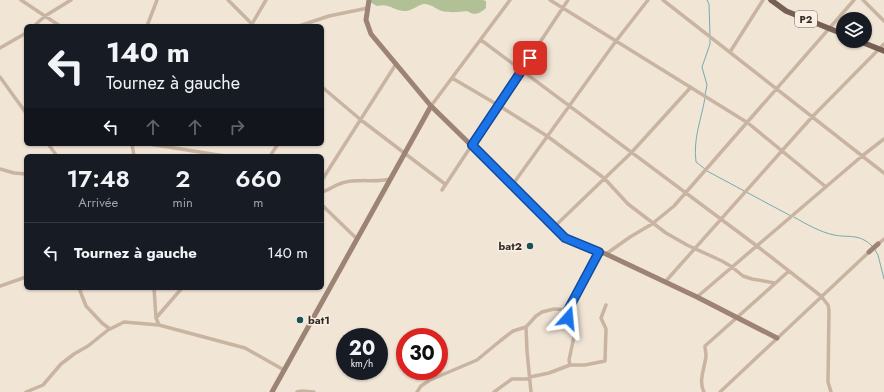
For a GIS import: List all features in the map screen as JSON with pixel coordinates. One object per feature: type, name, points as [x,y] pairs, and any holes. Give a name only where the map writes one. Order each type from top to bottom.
[{"type":"main road","name":"P2","points":[[771,0],[786,11],[836,32]]},
{"type":"street","points":[[21,0],[57,24]]},
{"type":"street","points":[[36,24],[45,16],[71,0]]},
{"type":"street","points":[[148,24],[157,0]]},
{"type":"street","points":[[228,0],[252,24]]},
{"type":"street","points":[[254,24],[266,0]]},
{"type":"street","points":[[369,0],[366,20],[371,34],[431,106],[513,184],[568,240],[606,254],[697,297],[777,338]]},
{"type":"street","points":[[272,392],[431,106],[510,0]]},
{"type":"street","points":[[550,0],[748,123],[826,187]]},
{"type":"street","points":[[442,190],[568,0]]},
{"type":"street","points":[[513,184],[616,41],[648,0]]},
{"type":"street","points":[[663,0],[884,173]]},
{"type":"street","points":[[730,52],[763,0]]},
{"type":"street","points":[[606,254],[630,236],[652,224],[669,211],[686,194],[748,123],[776,88],[854,0]]},
{"type":"street","points":[[863,0],[884,21]]},
{"type":"street","points":[[305,24],[329,16],[368,8]]},
{"type":"street","points":[[0,48],[24,34]]},
{"type":"street","points":[[481,40],[757,246],[821,296],[828,305],[829,310],[828,382],[831,392]]},
{"type":"street","points":[[664,282],[812,117],[881,50],[884,44]]},
{"type":"street","points":[[324,177],[396,64]]},
{"type":"street","points":[[0,77],[24,110]]},
{"type":"street","points":[[452,78],[547,136],[604,178],[628,204],[652,224],[676,239],[732,267],[747,278],[775,283]]},
{"type":"street","points":[[554,227],[632,153],[691,87]]},
{"type":"street","points":[[324,89],[361,120],[445,184]]},
{"type":"street","points":[[697,297],[862,156],[884,139]]},
{"type":"street","points":[[162,146],[212,154]]},
{"type":"street","points":[[0,169],[24,174]]},
{"type":"street","points":[[324,191],[342,183],[383,181],[390,179]]},
{"type":"street","points":[[324,207],[357,239]]},
{"type":"street","points":[[720,392],[821,296],[884,239]]},
{"type":"street","points":[[570,365],[569,360],[575,332],[568,321],[568,310],[599,252]]},
{"type":"street","points":[[704,392],[702,382],[706,356],[705,346],[789,271]]},
{"type":"street","points":[[0,286],[24,278]]},
{"type":"street","points":[[80,290],[86,306],[102,323],[110,329]]},
{"type":"street","points":[[154,290],[156,318],[159,325]]},
{"type":"street","points":[[156,318],[180,290]]},
{"type":"street","points":[[494,392],[512,378],[530,378],[570,365],[585,365],[605,362],[606,329],[601,318],[606,305]]},
{"type":"street","points":[[417,392],[430,380],[472,362],[513,331],[526,328],[536,316],[542,312],[554,309],[568,310]]},
{"type":"street","points":[[26,392],[43,385],[61,364],[110,329],[124,322],[159,325],[244,348],[284,370]]},
{"type":"street","points":[[526,328],[531,392]]},
{"type":"street","points":[[297,392],[314,392]]},
{"type":"green space","points":[[371,0],[483,0],[486,1],[486,8],[475,14],[467,11],[445,12],[424,4],[404,11],[385,5],[377,6],[370,2]]},
{"type":"waterway","points":[[707,0],[709,4],[710,35]]},
{"type":"waterway","points":[[705,95],[707,85],[702,67],[710,44],[710,38]]},
{"type":"waterway","points":[[705,98],[696,137],[695,153],[696,162],[705,169]]},
{"type":"waterway","points":[[707,171],[791,216]]},
{"type":"waterway","points":[[794,217],[824,232],[839,236],[863,239],[872,246]]},
{"type":"waterway","points":[[875,250],[878,255],[884,279]]},
{"type":"place","name":"bat2","points":[[530,246]]},
{"type":"place","name":"bat1","points":[[300,320]]},
{"type":"route","points":[[530,58],[472,145],[513,184],[565,238],[599,252],[568,310],[568,318]]}]
